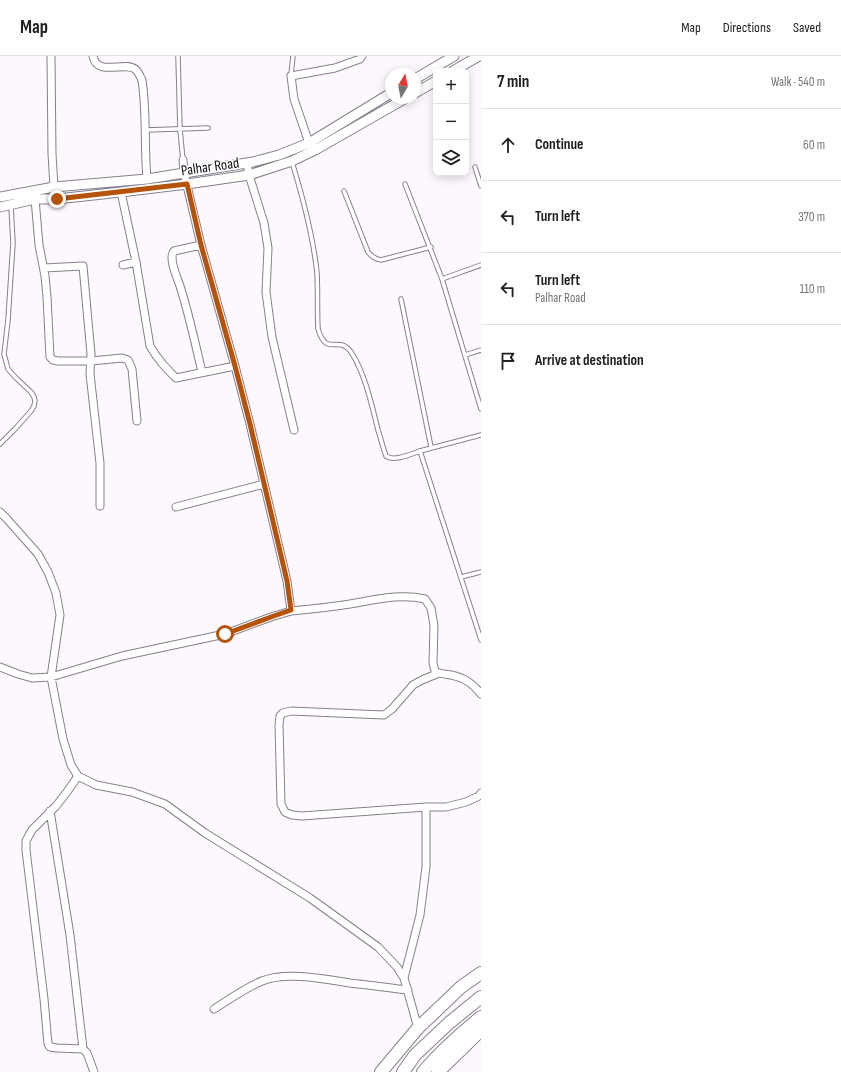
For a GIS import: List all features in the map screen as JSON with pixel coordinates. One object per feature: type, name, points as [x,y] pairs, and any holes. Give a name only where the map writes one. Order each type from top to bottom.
[{"type":"highway","points":[[381,1072],[418,1028],[461,987],[481,973]]},
{"type":"highway","points":[[403,1072],[415,1055],[449,1023],[481,997]]},
{"type":"highway","points":[[423,1072],[433,1060],[481,1017]]},
{"type":"highway","points":[[438,1072],[481,1030]]},
{"type":"main road","points":[[421,74],[440,59],[454,56]]},
{"type":"main road","points":[[457,68],[479,56]]},
{"type":"main road","points":[[421,89],[433,82]]},
{"type":"main road","name":"Palhar Road","points":[[0,197],[54,187],[147,179],[247,163],[279,155],[309,143],[385,97]]},
{"type":"main road","name":"Palhar Road","points":[[0,206],[35,199],[57,199],[249,176],[292,161],[315,150],[396,104]]},
{"type":"street","points":[[51,56],[52,154],[54,187],[57,199]]},
{"type":"street","points":[[93,56],[96,64],[100,66],[131,67],[135,69],[142,80],[147,179]]},
{"type":"street","points":[[315,150],[309,143],[294,99],[291,76],[335,68],[360,59],[362,56]]},
{"type":"street","points":[[183,160],[184,173],[201,245],[250,424],[287,581],[291,610]]},
{"type":"street","points":[[247,163],[249,176],[264,223],[268,248],[266,292],[272,337],[294,430]]},
{"type":"street","points":[[121,192],[136,262],[150,346],[154,354],[176,378],[235,366]]},
{"type":"street","points":[[35,199],[39,245],[44,268],[47,297],[50,357],[53,360],[91,361],[122,358],[128,360],[132,369],[137,421]]},
{"type":"street","points":[[201,245],[174,251],[172,256],[202,372]]},
{"type":"street","points":[[123,265],[136,262]]},
{"type":"street","points":[[44,268],[83,266],[91,361],[90,374],[100,463],[100,506]]},
{"type":"street","points":[[176,507],[264,484]]},
{"type":"street","points":[[0,512],[8,519],[38,554],[48,572],[56,593],[60,615],[51,677],[63,739],[71,765],[78,776],[96,785],[132,792],[165,804],[205,832],[310,898],[378,947],[397,967],[404,978],[418,1028]]},
{"type":"street","points":[[0,667],[32,678],[51,677],[122,656],[225,634],[291,610],[322,608],[392,597],[414,597],[425,599],[431,608],[434,625],[433,663],[435,671],[439,674]]},
{"type":"street","points":[[481,694],[469,681],[458,676],[439,674],[413,685],[392,709],[384,715],[291,711],[283,713],[280,716],[279,725],[281,804],[285,812],[292,815],[302,816],[426,807],[446,807],[466,802],[479,796],[481,793]]},
{"type":"street","points":[[78,776],[67,792],[32,830],[26,841],[26,850],[48,1044],[52,1048],[83,1049]]},
{"type":"street","points":[[404,978],[420,915],[426,867],[426,807]]},
{"type":"street","points":[[50,811],[70,935],[83,1049],[87,1053],[94,1072]]},
{"type":"street","points":[[214,1009],[244,990],[262,981],[277,977],[296,976],[408,990]]},
{"type":"lane","points":[[178,56],[180,130],[183,160]]},
{"type":"lane","points":[[291,76],[293,56]]},
{"type":"lane","points":[[145,130],[208,128]]},
{"type":"lane","points":[[292,161],[307,215],[317,274],[318,328],[322,341],[326,344],[340,344],[344,346],[350,351],[359,367],[386,456],[388,458],[395,459],[431,447],[481,435]]},
{"type":"lane","points":[[474,167],[481,186]]},
{"type":"lane","points":[[405,184],[431,247],[442,279],[481,409]]},
{"type":"lane","points":[[344,191],[368,252],[371,256],[381,260],[431,247]]},
{"type":"lane","points":[[0,444],[31,411],[35,401],[31,392],[8,369],[4,354],[8,320],[13,243],[11,204]]},
{"type":"lane","points":[[442,279],[481,265]]},
{"type":"lane","points":[[401,299],[431,447]]},
{"type":"lane","points":[[465,355],[481,350]]},
{"type":"lane","points":[[420,451],[481,640]]},
{"type":"lane","points":[[461,577],[481,572]]},
{"type":"route","points":[[57,199],[187,184],[201,245],[250,424],[287,581],[291,610],[225,634]]}]
